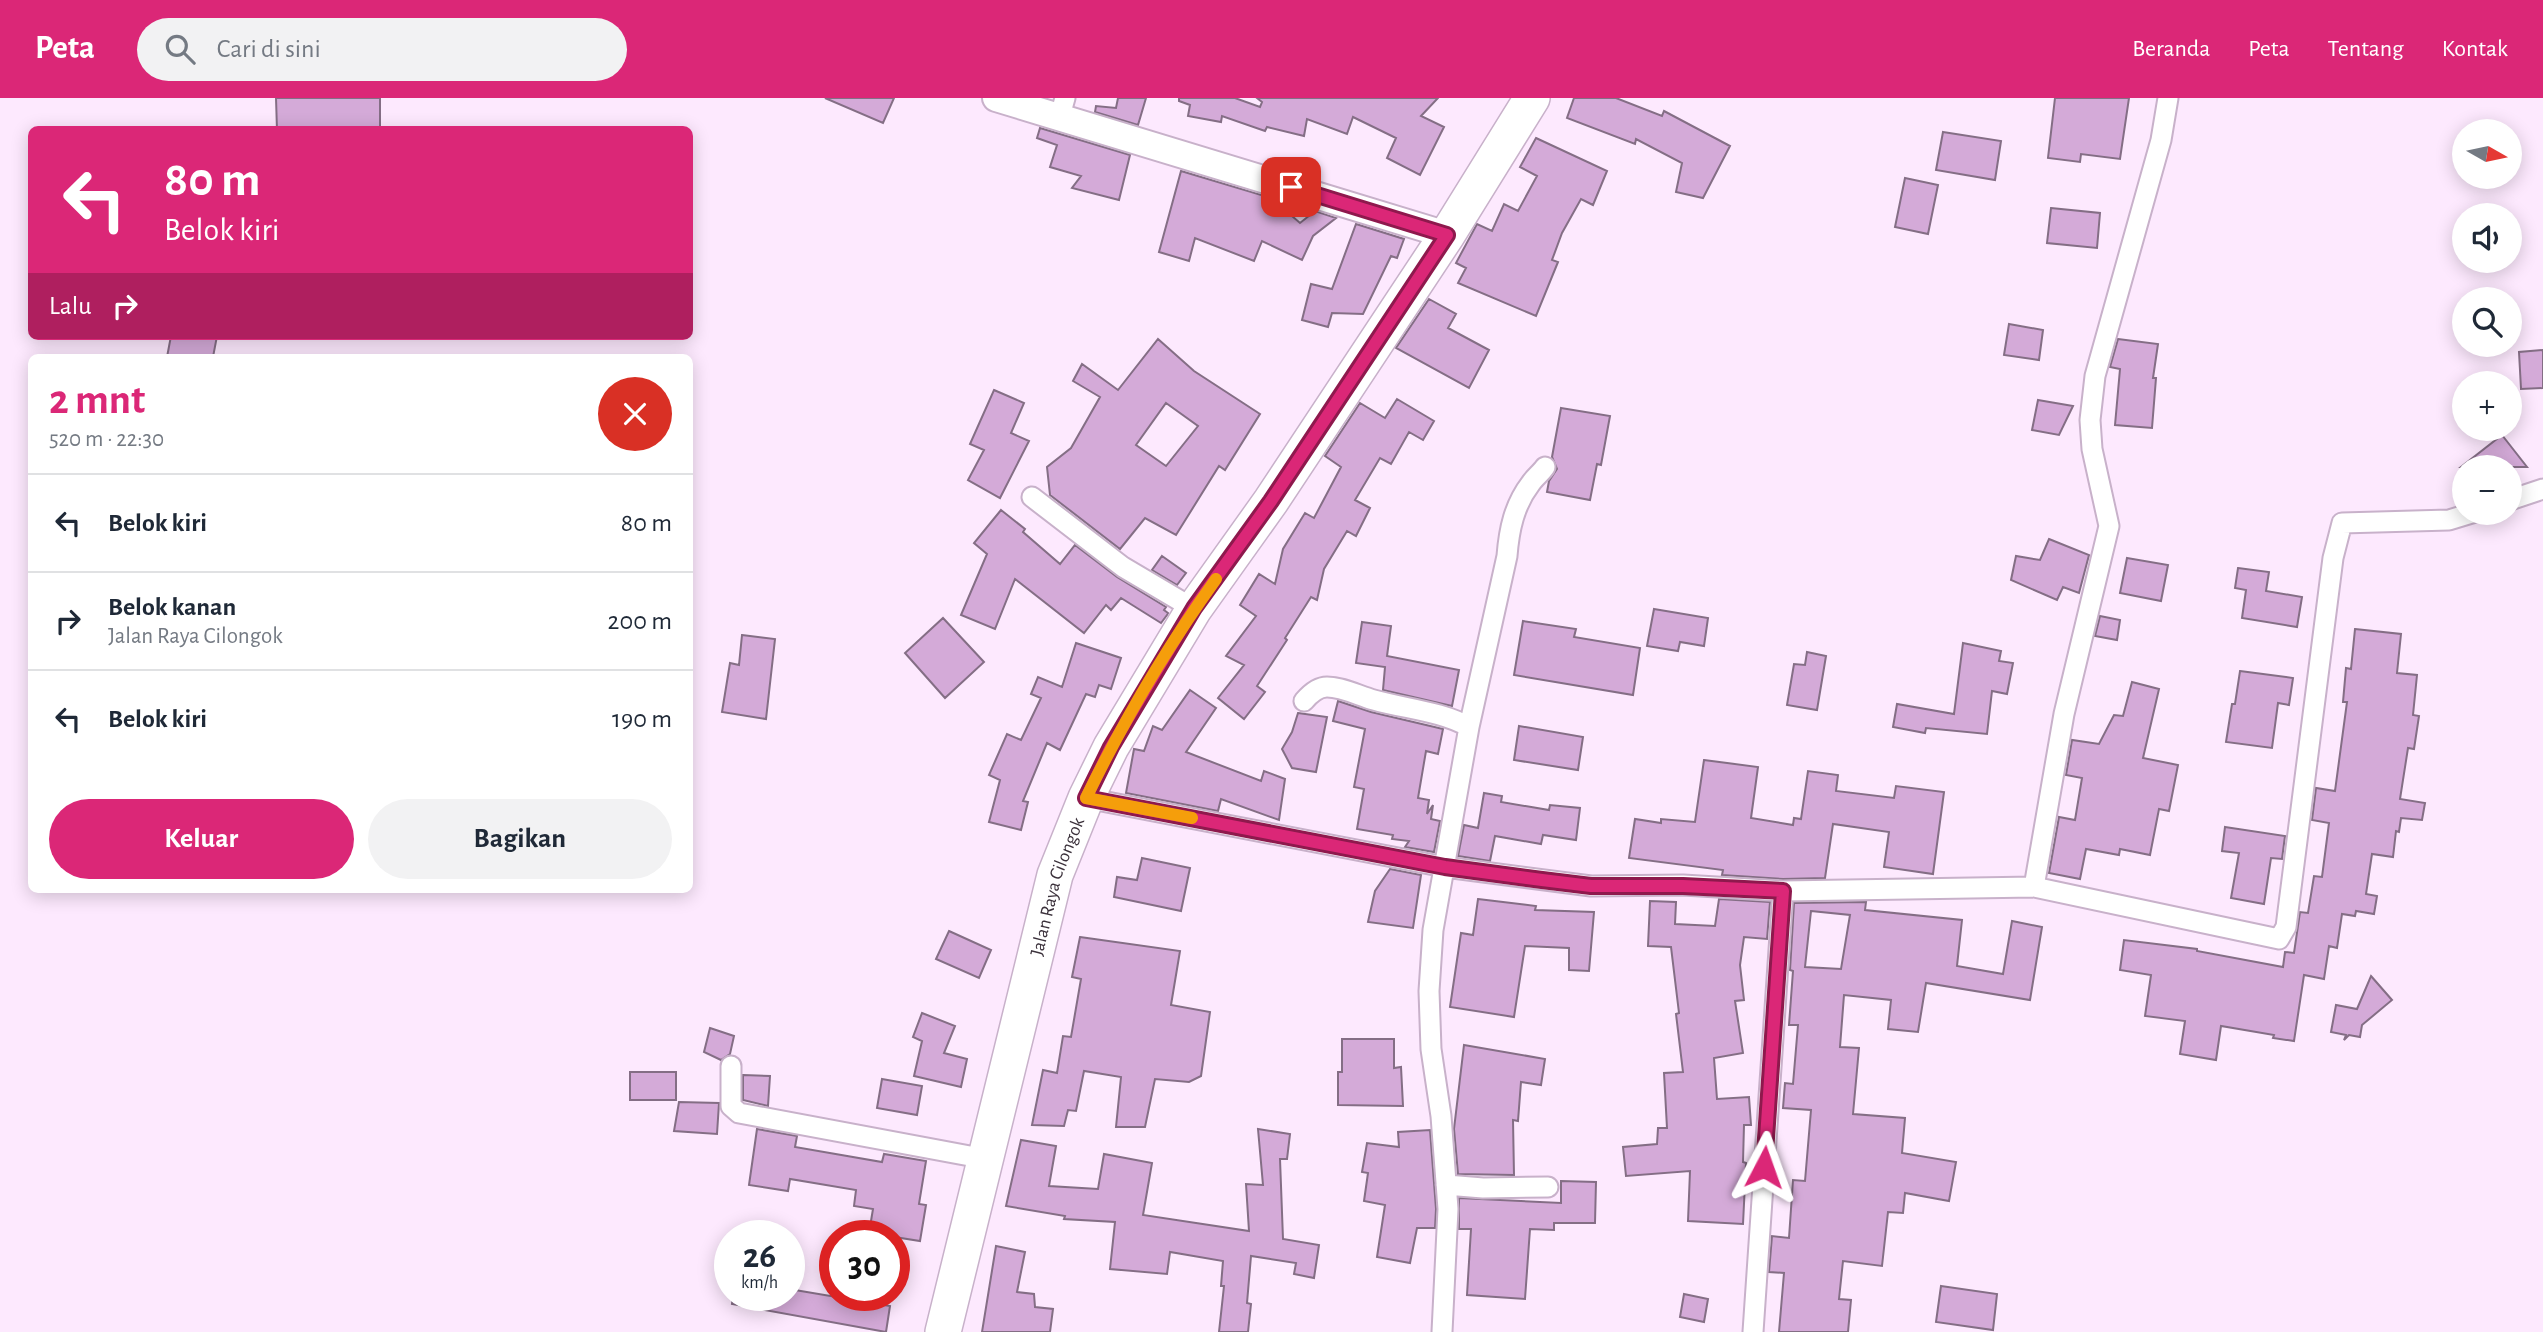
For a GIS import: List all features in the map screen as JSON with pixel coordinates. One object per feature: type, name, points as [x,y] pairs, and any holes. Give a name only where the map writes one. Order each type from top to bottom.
[{"type":"highway","name":"Jalan Raya Cilongok","points":[[943,1332],[1055,875],[1086,798],[1111,747],[1194,608],[1271,501],[1447,235],[1532,98]]},
{"type":"street","points":[[996,98],[1062,107],[1447,235]]},
{"type":"street","points":[[2034,887],[2064,714],[2109,526],[2092,449],[2090,420],[2095,376],[2161,140],[2168,98]]},
{"type":"street","points":[[1442,1332],[1448,1209],[1441,1115],[1431,1049],[1429,991],[1433,930],[1469,727],[1507,556],[1510,528],[1514,514],[1529,486],[1545,467]]},
{"type":"street","points":[[2522,496],[2543,489]]},
{"type":"street","points":[[1032,497],[1123,567],[1194,608]]},
{"type":"street","points":[[1086,798],[1445,867],[1591,886],[1683,886],[1783,891],[2034,887],[2279,940],[2286,927],[2333,558],[2342,523],[2452,519]]},
{"type":"street","points":[[1304,701],[1313,692],[1324,687],[1339,688],[1374,700],[1444,717],[1469,727]]},
{"type":"street","points":[[1753,1332],[1783,891]]},
{"type":"street","points":[[731,1066],[731,1106],[739,1113],[986,1159]]},
{"type":"street","points":[[1446,1185],[1483,1188],[1548,1187]]},
{"type":"building","points":[[276,98],[380,98],[380,126],[277,126]]},
{"type":"building","points":[[825,98],[894,98],[883,123]]},
{"type":"building","points":[[1118,98],[1146,98],[1138,125],[1095,112],[1096,106],[1116,108]]},
{"type":"building","points":[[1179,98],[1235,98],[1260,107],[1262,102],[1257,98],[1438,98],[1421,116],[1444,127],[1420,175],[1387,158],[1396,138],[1353,117],[1347,134],[1307,119],[1304,136],[1267,127],[1265,131],[1222,116],[1221,122],[1188,116],[1190,105],[1179,101]]},
{"type":"building","points":[[1574,98],[1616,98],[1662,116],[1664,111],[1730,146],[1703,198],[1676,192],[1682,163],[1636,139],[1635,144],[1567,118]]},
{"type":"building","points":[[2055,98],[2129,98],[2120,159],[2081,154],[2080,162],[2048,158]]},
{"type":"building","points":[[1040,128],[1130,155],[1119,200],[1072,188],[1081,176],[1050,167],[1057,145],[1037,138]]},
{"type":"building","points":[[1943,132],[2001,141],[1995,180],[1936,170]]},
{"type":"building","points":[[1536,138],[1607,171],[1593,205],[1581,199],[1562,233],[1552,260],[1558,262],[1536,316],[1458,283],[1466,268],[1456,263],[1477,224],[1492,231],[1504,204],[1518,211],[1537,176],[1520,167]]},
{"type":"building","points":[[1181,171],[1278,200],[1277,203],[1300,223],[1315,211],[1336,218],[1313,236],[1302,260],[1262,241],[1254,261],[1195,238],[1189,261],[1159,252]]},
{"type":"building","points":[[1905,178],[1938,185],[1928,234],[1895,227]]},
{"type":"building","points":[[2051,208],[2100,213],[2097,248],[2047,243]]},
{"type":"building","points":[[1356,224],[1404,239],[1397,258],[1391,256],[1363,314],[1332,313],[1328,327],[1302,320],[1311,284],[1332,289]]},
{"type":"building","points":[[1429,299],[1456,314],[1448,328],[1489,350],[1469,388],[1396,348]]},
{"type":"building","points":[[2009,324],[2043,330],[2039,360],[2004,355]]},
{"type":"building","points":[[1158,339],[1194,371],[1260,414],[1225,470],[1219,466],[1176,535],[1145,518],[1120,549],[1050,495],[1047,467],[1071,448],[1100,397],[1073,381],[1082,364],[1118,390]],"holes":[[[1166,403],[1198,426],[1166,466],[1136,445]]]},
{"type":"building","points":[[2118,339],[2158,344],[2153,378],[2156,378],[2152,428],[2115,425],[2120,369],[2110,367]]},
{"type":"building","points":[[170,340],[216,340],[214,354],[168,354]]},
{"type":"building","points":[[2543,350],[2543,388],[2522,389],[2519,357],[2522,357],[2522,352]]},
{"type":"building","points":[[994,390],[1024,403],[1011,433],[1029,441],[1000,498],[968,480],[984,450],[970,444]]},
{"type":"building","points":[[1397,399],[1434,421],[1423,440],[1409,432],[1391,464],[1380,458],[1355,500],[1370,508],[1356,536],[1347,531],[1324,569],[1317,600],[1311,597],[1285,638],[1287,640],[1257,686],[1265,692],[1244,719],[1218,698],[1244,665],[1226,656],[1256,616],[1240,605],[1259,574],[1275,584],[1283,549],[1305,513],[1314,518],[1341,467],[1325,456],[1360,403],[1385,418]]},
{"type":"building","points":[[2038,400],[2073,406],[2059,435],[2032,430]]},
{"type":"building","points":[[1561,408],[1610,416],[1601,465],[1597,464],[1590,500],[1547,492],[1549,481],[1557,469],[1552,457]]},
{"type":"building","points":[[2494,441],[2507,441],[2518,455],[2476,455]]},
{"type":"building","points":[[1001,510],[1025,529],[1023,532],[1060,564],[1075,545],[1117,577],[1166,607],[1164,610],[1167,615],[1161,623],[1121,598],[1111,610],[1106,605],[1084,633],[1015,579],[995,629],[961,615],[987,554],[974,543]]},
{"type":"building","points":[[2049,539],[2089,555],[2079,593],[2063,587],[2057,600],[2011,580],[2016,556],[2040,560]]},
{"type":"building","points":[[1162,556],[1186,573],[1177,585],[1152,570]]},
{"type":"building","points":[[2127,558],[2168,565],[2161,601],[2120,593]]},
{"type":"building","points":[[2238,568],[2269,572],[2266,591],[2302,597],[2297,627],[2242,618],[2246,590],[2235,588]]},
{"type":"building","points":[[1654,609],[1708,618],[1704,646],[1680,642],[1678,651],[1647,646]]},
{"type":"building","points":[[2100,616],[2120,620],[2117,640],[2095,636]]},
{"type":"building","points":[[943,618],[984,662],[945,698],[905,653]]},
{"type":"building","points":[[1523,621],[1576,629],[1574,637],[1640,648],[1633,695],[1514,675]]},
{"type":"building","points":[[1362,622],[1391,626],[1387,656],[1459,670],[1452,706],[1383,690],[1385,667],[1356,663]]},
{"type":"building","points":[[2355,629],[2401,634],[2397,673],[2417,675],[2413,715],[2419,716],[2414,749],[2408,748],[2400,799],[2425,803],[2422,820],[2401,818],[2399,832],[2396,831],[2393,857],[2372,854],[2366,894],[2377,896],[2374,914],[2356,911],[2355,916],[2342,914],[2337,948],[2329,946],[2324,979],[2304,975],[2294,1041],[2221,1026],[2216,1060],[2180,1054],[2185,1021],[2145,1016],[2151,975],[2120,970],[2124,940],[2197,949],[2283,967],[2285,952],[2294,953],[2300,912],[2308,913],[2314,876],[2322,877],[2329,823],[2312,820],[2316,788],[2335,791],[2347,702],[2343,702],[2346,668],[2351,669]]},
{"type":"building","points":[[742,635],[775,639],[766,719],[722,712],[730,663],[739,665]]},
{"type":"building","points":[[1076,643],[1121,658],[1111,689],[1099,685],[1095,697],[1086,694],[1060,750],[1047,743],[1023,801],[1028,802],[1021,830],[989,822],[1000,780],[989,775],[1007,734],[1021,740],[1041,698],[1031,694],[1038,677],[1062,687]]},
{"type":"building","points":[[1963,643],[2001,651],[1999,661],[2013,663],[2007,694],[1992,691],[1987,734],[1926,728],[1925,733],[1893,727],[1897,704],[1954,714]]},
{"type":"building","points":[[1807,652],[1826,656],[1817,710],[1787,705],[1794,664],[1805,665]]},
{"type":"building","points":[[2240,671],[2293,678],[2289,705],[2278,703],[2272,748],[2226,742]]},
{"type":"building","points":[[2132,682],[2159,689],[2143,758],[2178,765],[2169,811],[2159,809],[2150,855],[2120,849],[2119,855],[2086,849],[2080,879],[2049,873],[2059,817],[2075,820],[2082,778],[2066,775],[2072,740],[2099,744],[2114,715],[2123,716]]},
{"type":"building","points":[[1190,690],[1216,708],[1186,752],[1261,781],[1264,771],[1285,779],[1279,820],[1221,799],[1218,811],[1126,793],[1134,749],[1144,751],[1153,726],[1162,730]]},
{"type":"building","points":[[1338,701],[1371,712],[1443,729],[1438,754],[1426,751],[1418,798],[1429,800],[1427,814],[1433,805],[1431,819],[1440,821],[1434,852],[1405,847],[1409,841],[1392,839],[1393,835],[1357,829],[1364,789],[1354,787],[1365,729],[1333,721]]},
{"type":"building","points":[[1298,713],[1327,717],[1316,772],[1292,768],[1282,749],[1292,732]]},
{"type":"building","points":[[1519,726],[1583,737],[1578,770],[1514,760]]},
{"type":"building","points":[[1704,760],[1758,767],[1751,818],[1793,825],[1794,818],[1801,819],[1808,771],[1838,775],[1836,791],[1894,798],[1896,786],[1944,792],[1933,874],[1884,867],[1889,832],[1833,824],[1825,878],[1783,879],[1722,875],[1723,870],[1629,858],[1635,819],[1661,823],[1661,819],[1695,822]]},
{"type":"building","points":[[1484,793],[1502,796],[1501,802],[1549,810],[1550,805],[1580,808],[1576,840],[1543,835],[1541,844],[1495,836],[1490,861],[1458,856],[1464,825],[1478,828]]},
{"type":"building","points":[[2225,827],[2285,836],[2282,859],[2271,858],[2264,904],[2231,898],[2239,853],[2222,851]]},
{"type":"building","points":[[1142,858],[1190,868],[1181,911],[1114,897],[1117,877],[1137,880]]},
{"type":"building","points":[[1390,869],[1421,875],[1413,928],[1368,922],[1375,891]]},
{"type":"building","points":[[1478,899],[1536,906],[1535,910],[1594,912],[1589,971],[1569,970],[1569,948],[1525,946],[1514,1017],[1450,1007],[1461,933],[1473,935]]},
{"type":"building","points":[[1719,899],[1770,902],[1767,939],[1744,937],[1740,965],[1744,1000],[1735,1001],[1743,1053],[1714,1058],[1717,1099],[1749,1097],[1751,1125],[1744,1125],[1743,1162],[1746,1163],[1743,1224],[1688,1221],[1690,1171],[1626,1176],[1623,1147],[1657,1144],[1658,1128],[1667,1128],[1664,1073],[1683,1072],[1671,947],[1648,946],[1650,901],[1676,902],[1675,924],[1715,926]]},
{"type":"building","points":[[1866,902],[1865,910],[1962,920],[1957,966],[2003,974],[2012,921],[2042,927],[2030,1000],[1926,983],[1918,1032],[1888,1029],[1891,1000],[1844,995],[1840,1047],[1859,1048],[1853,1114],[1905,1118],[1902,1153],[1956,1162],[1949,1201],[1905,1193],[1903,1213],[1888,1212],[1882,1266],[1843,1261],[1839,1299],[1851,1300],[1848,1332],[1779,1332],[1784,1273],[1769,1272],[1772,1236],[1789,1238],[1793,1180],[1805,1181],[1811,1110],[1783,1108],[1785,1083],[1793,1084],[1798,1025],[1789,1025],[1794,903]],"holes":[[[1811,911],[1850,915],[1841,969],[1805,967]]]},
{"type":"building","points":[[949,931],[991,950],[979,978],[936,959]]},
{"type":"building","points":[[1080,937],[1180,951],[1171,1005],[1210,1012],[1201,1076],[1189,1082],[1155,1079],[1145,1127],[1116,1127],[1121,1077],[1084,1071],[1076,1111],[1068,1110],[1064,1126],[1032,1125],[1043,1070],[1057,1073],[1063,1036],[1071,1037],[1081,979],[1072,977]]},
{"type":"building","points":[[2371,976],[2392,1000],[2362,1025],[2360,1037],[2349,1035],[2344,1040],[2346,1035],[2331,1032],[2336,1005],[2357,1009]]},
{"type":"building","points":[[922,1013],[955,1026],[944,1053],[967,1059],[961,1087],[914,1076],[922,1041],[913,1037]]},
{"type":"building","points":[[710,1028],[734,1036],[730,1054],[721,1060],[704,1052]]},
{"type":"building","points":[[1342,1039],[1394,1039],[1394,1068],[1401,1067],[1403,1106],[1338,1105]]},
{"type":"building","points":[[1464,1045],[1545,1059],[1541,1085],[1521,1082],[1518,1121],[1513,1120],[1514,1175],[1458,1174],[1454,1129]]},
{"type":"building","points":[[630,1072],[676,1072],[676,1100],[630,1100]]},
{"type":"building","points":[[743,1075],[770,1076],[768,1106],[743,1100]]},
{"type":"building","points":[[882,1079],[922,1086],[917,1115],[877,1108]]},
{"type":"building","points":[[679,1102],[719,1103],[717,1134],[674,1131]]},
{"type":"building","points":[[757,1129],[797,1136],[795,1147],[882,1162],[884,1154],[926,1161],[919,1204],[926,1205],[920,1241],[910,1239],[910,1220],[871,1220],[873,1209],[854,1206],[856,1190],[790,1179],[788,1191],[749,1185]]},
{"type":"building","points":[[1258,1129],[1290,1134],[1287,1159],[1280,1159],[1283,1239],[1319,1245],[1314,1278],[1294,1274],[1296,1263],[1251,1256],[1247,1303],[1251,1304],[1248,1332],[1219,1332],[1224,1286],[1221,1286],[1223,1261],[1170,1252],[1167,1274],[1110,1269],[1115,1222],[1064,1219],[1065,1216],[1006,1206],[1021,1140],[1056,1146],[1049,1186],[1098,1189],[1104,1154],[1152,1163],[1143,1215],[1249,1231],[1246,1184],[1263,1185]]},
{"type":"building","points":[[1430,1130],[1435,1228],[1417,1228],[1410,1263],[1377,1257],[1385,1205],[1364,1201],[1368,1173],[1362,1172],[1367,1143],[1399,1147],[1398,1132]]},
{"type":"building","points":[[1561,1181],[1596,1182],[1595,1223],[1554,1223],[1554,1230],[1530,1229],[1525,1299],[1467,1295],[1471,1229],[1459,1229],[1459,1198],[1561,1203]]},
{"type":"building","points":[[996,1246],[1025,1252],[1017,1292],[1034,1294],[1035,1307],[1053,1309],[1050,1332],[982,1332]]},
{"type":"building","points":[[1941,1286],[1997,1294],[1993,1330],[1936,1322]]},
{"type":"building","points":[[805,1292],[819,1294],[819,1311],[889,1311],[886,1332],[770,1311],[805,1311]]},
{"type":"building","points":[[1684,1294],[1708,1299],[1704,1322],[1680,1317]]},
{"type":"slow traffic","points":[[1192,818],[1086,798],[1111,747],[1194,608],[1216,579]]},
{"type":"route","points":[[1291,187],[1447,235],[1271,501],[1194,608],[1111,747],[1086,798],[1445,867],[1542,880],[1591,886],[1683,886],[1783,891],[1764,1167]]}]
